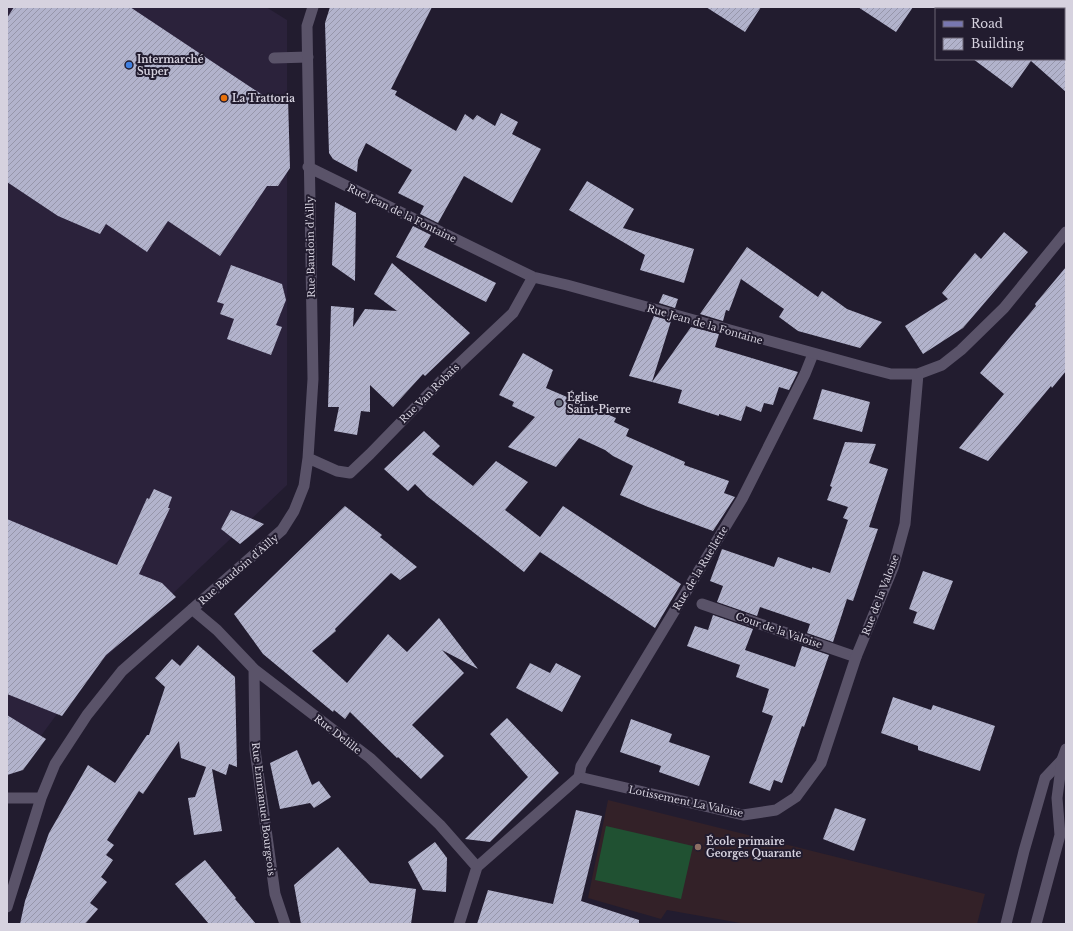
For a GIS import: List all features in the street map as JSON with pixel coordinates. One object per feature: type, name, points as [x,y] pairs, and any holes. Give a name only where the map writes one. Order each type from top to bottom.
[{"type":"street","name":"Rue Baudoin d'Ailly","points":[[7,907],[41,798],[56,764],[87,715],[117,676],[166,631],[282,530],[294,511],[304,486],[308,458],[313,379],[308,167],[307,26],[313,7]]},
{"type":"street","points":[[274,58],[308,57]]},
{"type":"street","name":"Rue Jean de la Fontaine","points":[[308,167],[533,277],[891,374],[918,374],[942,365],[961,350],[1004,308],[1066,232]]},
{"type":"street","name":"Rue Van Robais","points":[[308,458],[338,471],[350,473],[442,380],[513,313],[533,277]]},
{"type":"street","name":"Rue de la Ruellette","points":[[579,776],[580,766],[742,499],[805,374],[813,354]]},
{"type":"street","name":"Rue de la Valoise","points":[[821,763],[856,657],[893,568],[905,524],[918,374]]},
{"type":"street","name":"Cour de la Valoise","points":[[702,604],[856,657]]},
{"type":"street","name":"Rue Delille","points":[[192,609],[217,630],[254,669],[370,758],[440,826],[477,867]]},
{"type":"street","name":"Rue Emmanuel Bourgeois","points":[[254,669],[255,750],[275,894],[285,924]]},
{"type":"street","points":[[1036,924],[1064,833],[1057,798],[1064,754]]},
{"type":"street","points":[[1006,924],[1044,778],[1064,754]]},
{"type":"street","name":"Lotissement La Valoise","points":[[579,776],[743,815],[776,810],[796,797],[821,763]]},
{"type":"street","points":[[459,924],[477,867],[579,776]]},
{"type":"street","points":[[7,798],[41,798]]},
{"type":"shaded area","points":[[7,7],[266,7],[287,20],[287,485],[82,680],[13,774],[7,775]]},
{"type":"shaded area","name":"École primaire Georges Quarante","points":[[608,800],[985,894],[977,924],[746,924],[667,910],[661,919],[588,898]]},
{"type":"green space","points":[[606,826],[693,846],[681,899],[595,880]]},
{"type":"building","points":[[14,7],[130,7],[267,98],[288,98],[290,168],[278,186],[267,186],[220,256],[168,221],[147,252],[106,224],[100,234],[58,216],[7,182],[7,18]]},
{"type":"building","points":[[330,7],[432,7],[391,89],[397,91],[395,95],[456,131],[465,114],[473,120],[477,115],[495,126],[501,113],[518,122],[512,134],[541,149],[512,203],[464,176],[438,223],[420,214],[424,206],[398,193],[412,170],[366,143],[358,160],[357,172],[333,159],[329,153],[325,23]]},
{"type":"building","points":[[706,7],[761,7],[745,32]]},
{"type":"building","points":[[858,7],[913,7],[896,32]]},
{"type":"building","points":[[1066,59],[1066,92],[1031,61],[1012,88],[974,60]]},
{"type":"building","points":[[587,181],[634,209],[623,228],[694,249],[684,283],[640,270],[645,255],[569,210]]},
{"type":"building","points":[[335,202],[356,213],[355,281],[332,265]]},
{"type":"building","points":[[413,226],[431,235],[424,247],[496,283],[486,302],[396,257]]},
{"type":"building","points":[[1004,232],[1028,252],[963,328],[923,354],[905,326],[948,299],[942,293],[975,253],[981,259]]},
{"type":"building","points":[[747,247],[818,297],[822,291],[847,309],[882,322],[860,348],[798,331],[779,317],[784,309],[741,279],[729,311],[726,310],[723,321],[700,314]]},
{"type":"building","points":[[392,263],[470,333],[425,376],[423,374],[393,407],[370,385],[370,412],[361,411],[357,435],[334,431],[339,407],[328,407],[331,306],[354,308],[353,327],[365,309],[397,311],[374,294]]},
{"type":"building","points":[[231,265],[282,284],[286,300],[276,325],[282,327],[271,355],[227,339],[234,319],[220,314],[224,304],[217,302]]},
{"type":"building","points":[[1066,267],[1066,371],[1052,388],[1051,386],[988,461],[959,448],[1004,394],[980,373],[1036,306],[1035,304]]},
{"type":"building","points":[[663,294],[678,299],[675,308],[659,303]]},
{"type":"building","points":[[654,316],[671,321],[652,382],[629,376]]},
{"type":"building","points":[[691,327],[719,334],[715,347],[798,372],[789,390],[779,387],[773,405],[764,403],[761,412],[746,406],[741,421],[719,414],[719,416],[678,403],[682,390],[652,382]]},
{"type":"building","points":[[523,353],[553,370],[546,388],[616,418],[614,422],[629,429],[626,436],[685,462],[684,465],[729,481],[724,493],[735,497],[713,531],[620,495],[633,466],[613,456],[605,450],[579,438],[556,467],[508,447],[535,417],[512,406],[514,402],[499,395]]},
{"type":"building","points":[[822,389],[870,402],[862,432],[813,419]]},
{"type":"building","points":[[424,431],[440,446],[432,454],[473,486],[496,461],[528,482],[505,510],[540,537],[563,506],[681,584],[655,628],[540,552],[524,572],[427,496],[415,484],[408,491],[384,469]]},
{"type":"building","points":[[845,442],[876,444],[869,463],[888,469],[869,527],[878,529],[853,601],[847,599],[833,642],[807,633],[810,624],[760,607],[757,616],[717,602],[723,586],[710,581],[722,549],[774,567],[778,557],[812,569],[812,567],[830,573],[848,520],[843,518],[848,507],[827,500],[832,487],[830,486]]},
{"type":"building","points":[[154,489],[172,497],[168,508],[170,508],[139,574],[162,583],[176,597],[106,655],[62,716],[7,694],[7,519],[117,565],[147,498],[149,499]]},
{"type":"building","points":[[345,506],[382,535],[380,537],[417,567],[400,580],[391,573],[335,629],[336,631],[312,651],[347,683],[388,634],[407,652],[439,618],[478,669],[442,650],[464,673],[412,725],[444,756],[421,779],[350,712],[345,719],[334,710],[333,712],[263,654],[234,614]]},
{"type":"building","points":[[231,510],[264,524],[240,544],[221,529]]},
{"type":"building","points":[[923,571],[953,581],[934,630],[913,623],[917,612],[909,609]]},
{"type":"building","points":[[713,615],[753,629],[745,650],[795,667],[802,646],[829,655],[804,727],[802,726],[782,783],[774,780],[770,791],[749,783],[773,716],[762,712],[769,689],[736,677],[740,665],[687,646],[695,626],[708,630]]},
{"type":"building","points":[[198,645],[235,677],[237,767],[229,764],[226,775],[212,769],[222,831],[194,835],[188,798],[195,797],[206,767],[181,758],[179,741],[143,794],[139,791],[107,840],[114,845],[106,855],[113,860],[101,877],[107,882],[90,903],[98,909],[85,924],[20,924],[25,901],[49,833],[88,765],[115,783],[147,735],[149,735],[165,687],[155,678],[172,659],[180,666]]},
{"type":"building","points":[[530,663],[550,673],[556,663],[581,676],[562,712],[516,688]]},
{"type":"building","points":[[893,697],[931,710],[933,705],[995,726],[980,771],[918,750],[918,746],[881,733]]},
{"type":"building","points":[[7,715],[46,739],[23,770],[7,775]]},
{"type":"building","points":[[507,718],[559,773],[490,842],[465,839],[528,777],[490,734]]},
{"type":"building","points":[[631,719],[672,734],[669,742],[710,756],[699,786],[659,772],[661,766],[620,752]]},
{"type":"building","points":[[297,750],[312,785],[319,781],[331,797],[314,808],[310,803],[280,809],[270,763]]},
{"type":"building","points":[[835,808],[866,819],[854,851],[823,839]]},
{"type":"building","points":[[576,810],[602,816],[581,901],[639,920],[639,924],[477,924],[488,890],[553,904]]},
{"type":"building","points":[[435,842],[447,858],[446,892],[423,890],[408,862]]},
{"type":"building","points":[[338,847],[370,883],[416,889],[411,924],[301,924],[294,885]]},
{"type":"building","points":[[205,860],[256,924],[209,924],[175,884]]},
{"type":"place","name":"Intermarché Super","points":[[129,65]]},
{"type":"place","name":"La Trattoria","points":[[224,98]]},
{"type":"place","name":"Église Saint-Pierre","points":[[559,403]]},
{"type":"place","name":"École primaire Georges Quarante","points":[[698,847]]}]
